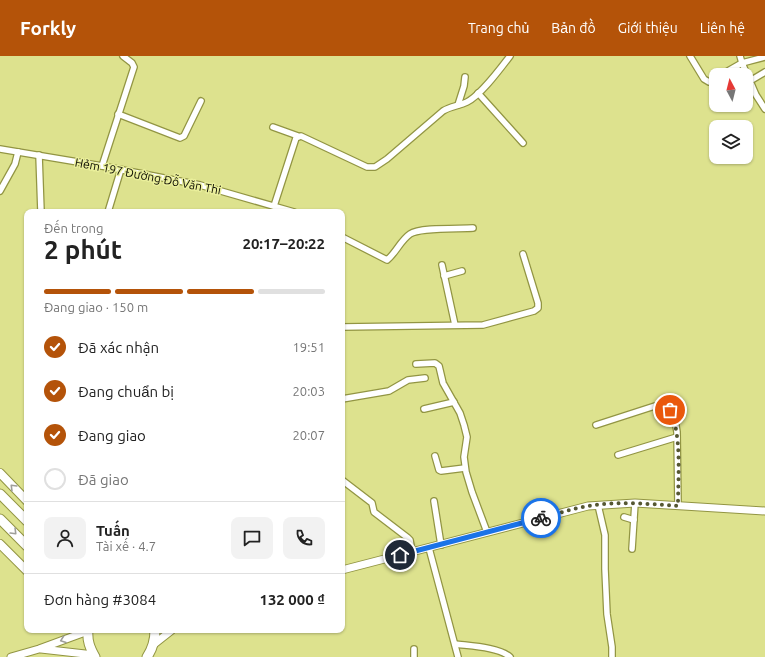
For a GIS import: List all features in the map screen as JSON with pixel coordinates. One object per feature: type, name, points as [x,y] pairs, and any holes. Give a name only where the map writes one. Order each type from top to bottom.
[{"type":"main road","points":[[0,473],[24,498]]},
{"type":"main road","points":[[0,494],[24,518]]},
{"type":"main road","points":[[0,519],[24,543]]},
{"type":"main road","points":[[0,544],[24,567]]},
{"type":"main road","points":[[87,633],[90,648],[95,656]]},
{"type":"main road","points":[[147,657],[153,645],[154,633]]},
{"type":"street","points":[[102,166],[134,67],[132,63],[123,56]]},
{"type":"street","points":[[274,127],[301,136],[367,167],[375,167],[387,159],[443,111],[452,106],[467,102],[478,93],[510,56]]},
{"type":"street","points":[[690,56],[704,79],[709,82]]},
{"type":"street","points":[[740,56],[744,68]]},
{"type":"street","points":[[731,68],[742,63],[765,57]]},
{"type":"street","points":[[753,79],[765,72]]},
{"type":"street","points":[[458,105],[464,86],[465,77]]},
{"type":"street","points":[[753,88],[765,109]]},
{"type":"street","points":[[478,93],[523,143]]},
{"type":"street","points":[[118,114],[180,138],[184,136],[201,101]]},
{"type":"street","points":[[274,206],[296,138],[298,136]]},
{"type":"street","name":"Hẻm 197 Đường Đỗ Văn Thi","points":[[0,149],[121,169],[200,185],[284,209]]},
{"type":"street","points":[[0,191],[15,164],[18,152]]},
{"type":"street","points":[[39,155],[41,209]]},
{"type":"street","points":[[109,209],[121,169]]},
{"type":"street","points":[[345,239],[386,261],[402,242],[412,233],[473,228]]},
{"type":"street","points":[[345,327],[483,325],[534,311],[538,308],[537,297],[523,254]]},
{"type":"street","points":[[442,265],[455,325]]},
{"type":"street","points":[[444,276],[462,271]]},
{"type":"street","points":[[416,364],[435,363],[440,366],[443,383],[464,424],[467,437],[464,452],[465,468],[486,532]]},
{"type":"street","points":[[345,398],[388,391],[408,380],[425,378]]},
{"type":"street","points":[[424,409],[454,402]]},
{"type":"street","points":[[596,425],[661,404],[666,406],[670,410],[675,420],[677,437],[678,506]]},
{"type":"street","points":[[618,455],[677,437]]},
{"type":"street","points":[[435,456],[439,470],[441,471],[465,468]]},
{"type":"street","points":[[345,482],[372,503],[374,512],[410,540],[412,552]]},
{"type":"street","points":[[434,501],[441,545]]},
{"type":"street","points":[[632,549],[635,503]]},
{"type":"street","points":[[345,569],[580,508],[598,505],[635,503],[765,510]]},
{"type":"street","points":[[598,505],[606,535],[605,568],[607,614],[612,657]]},
{"type":"street","points":[[624,517],[634,520]]},
{"type":"street","points":[[429,548],[458,657]]},
{"type":"street","points":[[11,657],[39,649],[79,633]]},
{"type":"street","points":[[153,645],[168,633]]},
{"type":"street","points":[[455,644],[486,648],[505,653],[510,657]]},
{"type":"street","points":[[39,649],[95,656]]},
{"type":"street","points":[[414,649],[414,657]]},
{"type":"way so far","points":[[541,518],[588,506],[598,505],[635,503],[678,506],[677,432],[675,420],[670,410]]},
{"type":"route","points":[[400,555],[541,518]]}]
